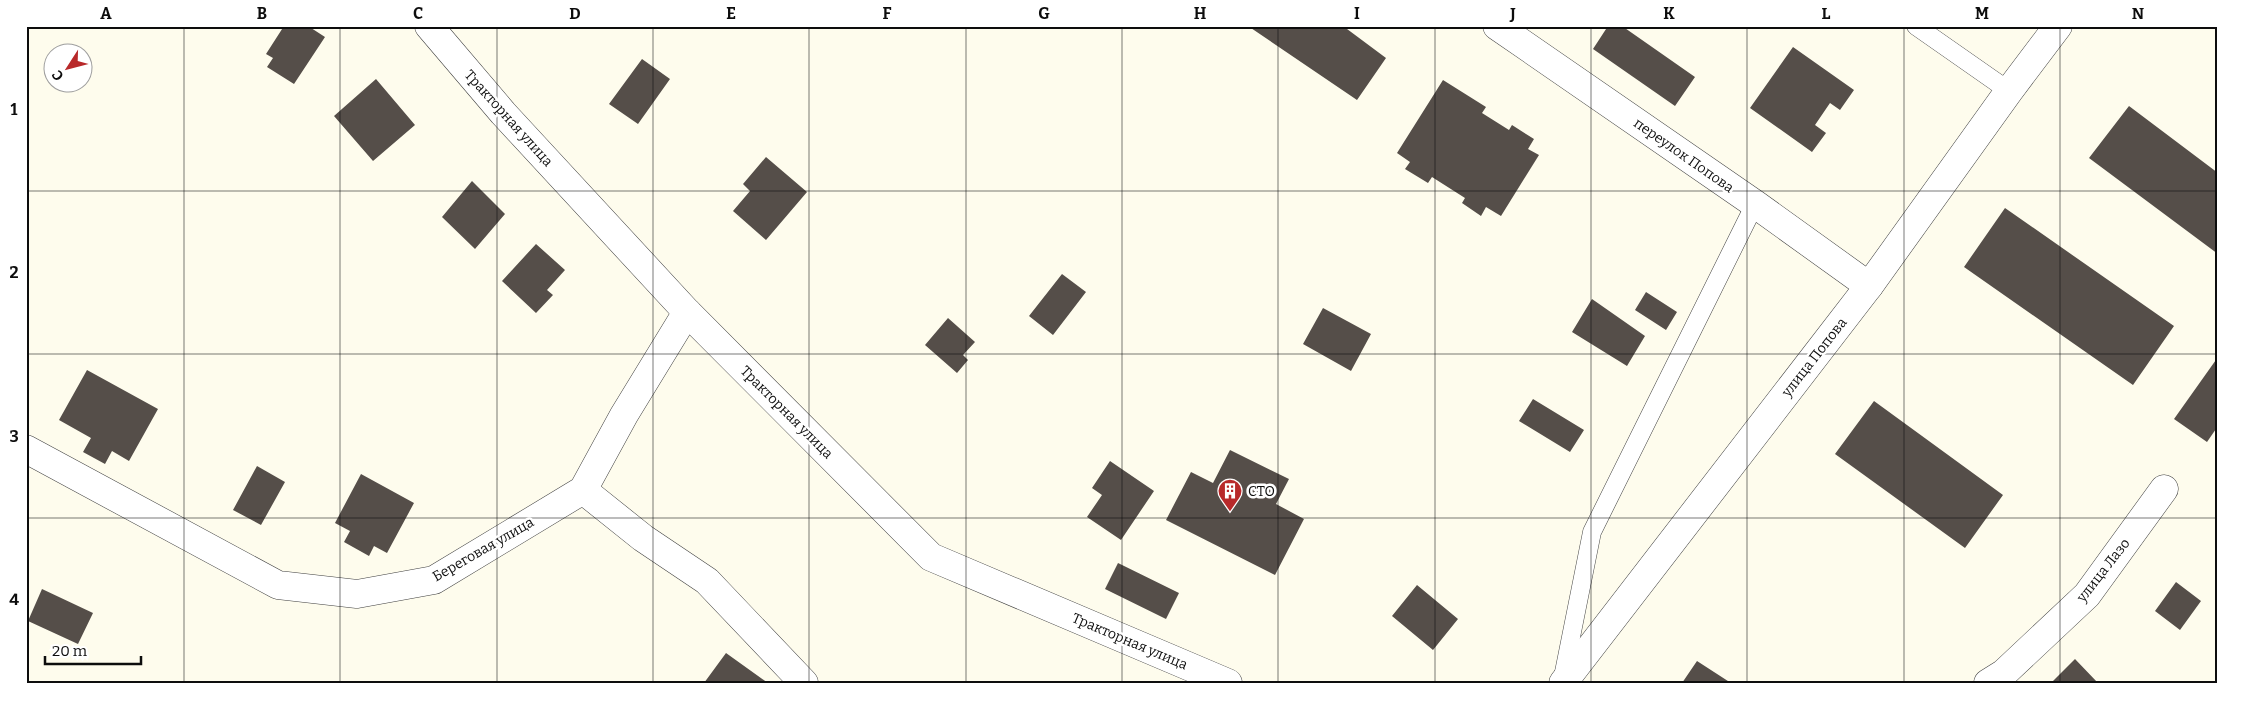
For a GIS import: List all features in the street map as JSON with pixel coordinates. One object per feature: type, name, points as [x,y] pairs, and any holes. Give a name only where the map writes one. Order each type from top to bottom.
[{"type":"street","name":"Тракторная улица","points":[[429,26],[503,114],[687,312],[931,557],[1228,683]]},
{"type":"street","name":"переулок Попова","points":[[1497,26],[1869,286]]},
{"type":"street","name":"улица Попова","points":[[1562,683],[1869,286],[2058,26]]},
{"type":"street","points":[[687,312],[624,415],[583,490],[643,538],[708,581],[804,683]]},
{"type":"street","name":"Береговая улица","points":[[26,450],[278,585],[357,594],[434,580],[583,490]]},
{"type":"street","name":"улица Лазо","points":[[1988,683],[2004,673],[2086,594],[2164,488]]},
{"type":"lane","points":[[1916,26],[2009,91]]},
{"type":"lane","points":[[1562,683],[1592,532],[1754,204]]},
{"type":"building","points":[[284,26],[308,26],[325,37],[294,84],[267,67],[273,58],[266,54]]},
{"type":"building","points":[[1248,26],[1343,26],[1386,58],[1357,100]]},
{"type":"building","points":[[1608,26],[1622,26],[1695,77],[1675,106],[1593,49]]},
{"type":"building","points":[[1793,47],[1854,90],[1840,110],[1830,103],[1815,125],[1826,133],[1812,152],[1750,108]]},
{"type":"building","points":[[642,59],[670,79],[638,124],[609,104]]},
{"type":"building","points":[[376,79],[415,125],[373,161],[334,116]]},
{"type":"building","points":[[1443,80],[1486,107],[1482,113],[1509,130],[1512,125],[1534,139],[1528,149],[1539,155],[1501,216],[1486,207],[1481,216],[1462,203],[1465,198],[1432,177],[1428,183],[1405,169],[1410,162],[1397,153]]},
{"type":"building","points":[[2129,106],[2218,173],[2218,254],[2089,158]]},
{"type":"building","points":[[766,157],[807,192],[766,240],[733,211],[750,191],[743,184]]},
{"type":"building","points":[[472,181],[505,214],[475,249],[442,217]]},
{"type":"building","points":[[2005,208],[2174,326],[2133,385],[1964,267]]},
{"type":"building","points":[[536,244],[565,270],[547,290],[553,295],[536,313],[502,281]]},
{"type":"building","points":[[1062,274],[1086,292],[1053,335],[1029,316]]},
{"type":"building","points":[[1646,292],[1677,312],[1666,330],[1635,310]]},
{"type":"building","points":[[1592,299],[1645,336],[1627,366],[1572,332]]},
{"type":"building","points":[[1323,308],[1371,334],[1351,371],[1303,344]]},
{"type":"building","points":[[948,318],[975,342],[963,355],[968,360],[957,373],[925,345]]},
{"type":"building","points":[[2218,357],[2218,426],[2207,442],[2174,419]]},
{"type":"building","points":[[87,370],[158,409],[129,461],[112,451],[105,464],[83,452],[91,438],[59,420]]},
{"type":"building","points":[[1533,399],[1584,430],[1570,452],[1519,421]]},
{"type":"building","points":[[1874,401],[2003,495],[1965,548],[1835,454]]},
{"type":"building","name":"СТО","points":[[1230,450],[1289,479],[1276,504],[1304,519],[1275,575],[1166,520],[1191,472],[1213,483]]},
{"type":"building","points":[[1110,461],[1154,491],[1121,540],[1087,517],[1102,495],[1092,488]]},
{"type":"building","points":[[257,466],[285,482],[261,525],[233,510]]},
{"type":"building","points":[[361,474],[414,503],[387,553],[374,546],[369,556],[344,542],[350,531],[335,523]]},
{"type":"building","points":[[1118,563],[1179,593],[1166,619],[1105,589]]},
{"type":"building","points":[[2176,582],[2201,601],[2180,630],[2155,611]]},
{"type":"building","points":[[1417,585],[1458,619],[1433,650],[1392,616]]},
{"type":"building","points":[[42,589],[93,613],[78,644],[28,621]]},
{"type":"building","points":[[726,653],[768,683],[704,683]]},
{"type":"building","points":[[2075,659],[2098,683],[2051,683]]},
{"type":"building","points":[[1697,661],[1731,683],[1682,683]]},
{"type":"place","name":"СТО","points":[[1230,512]]}]
